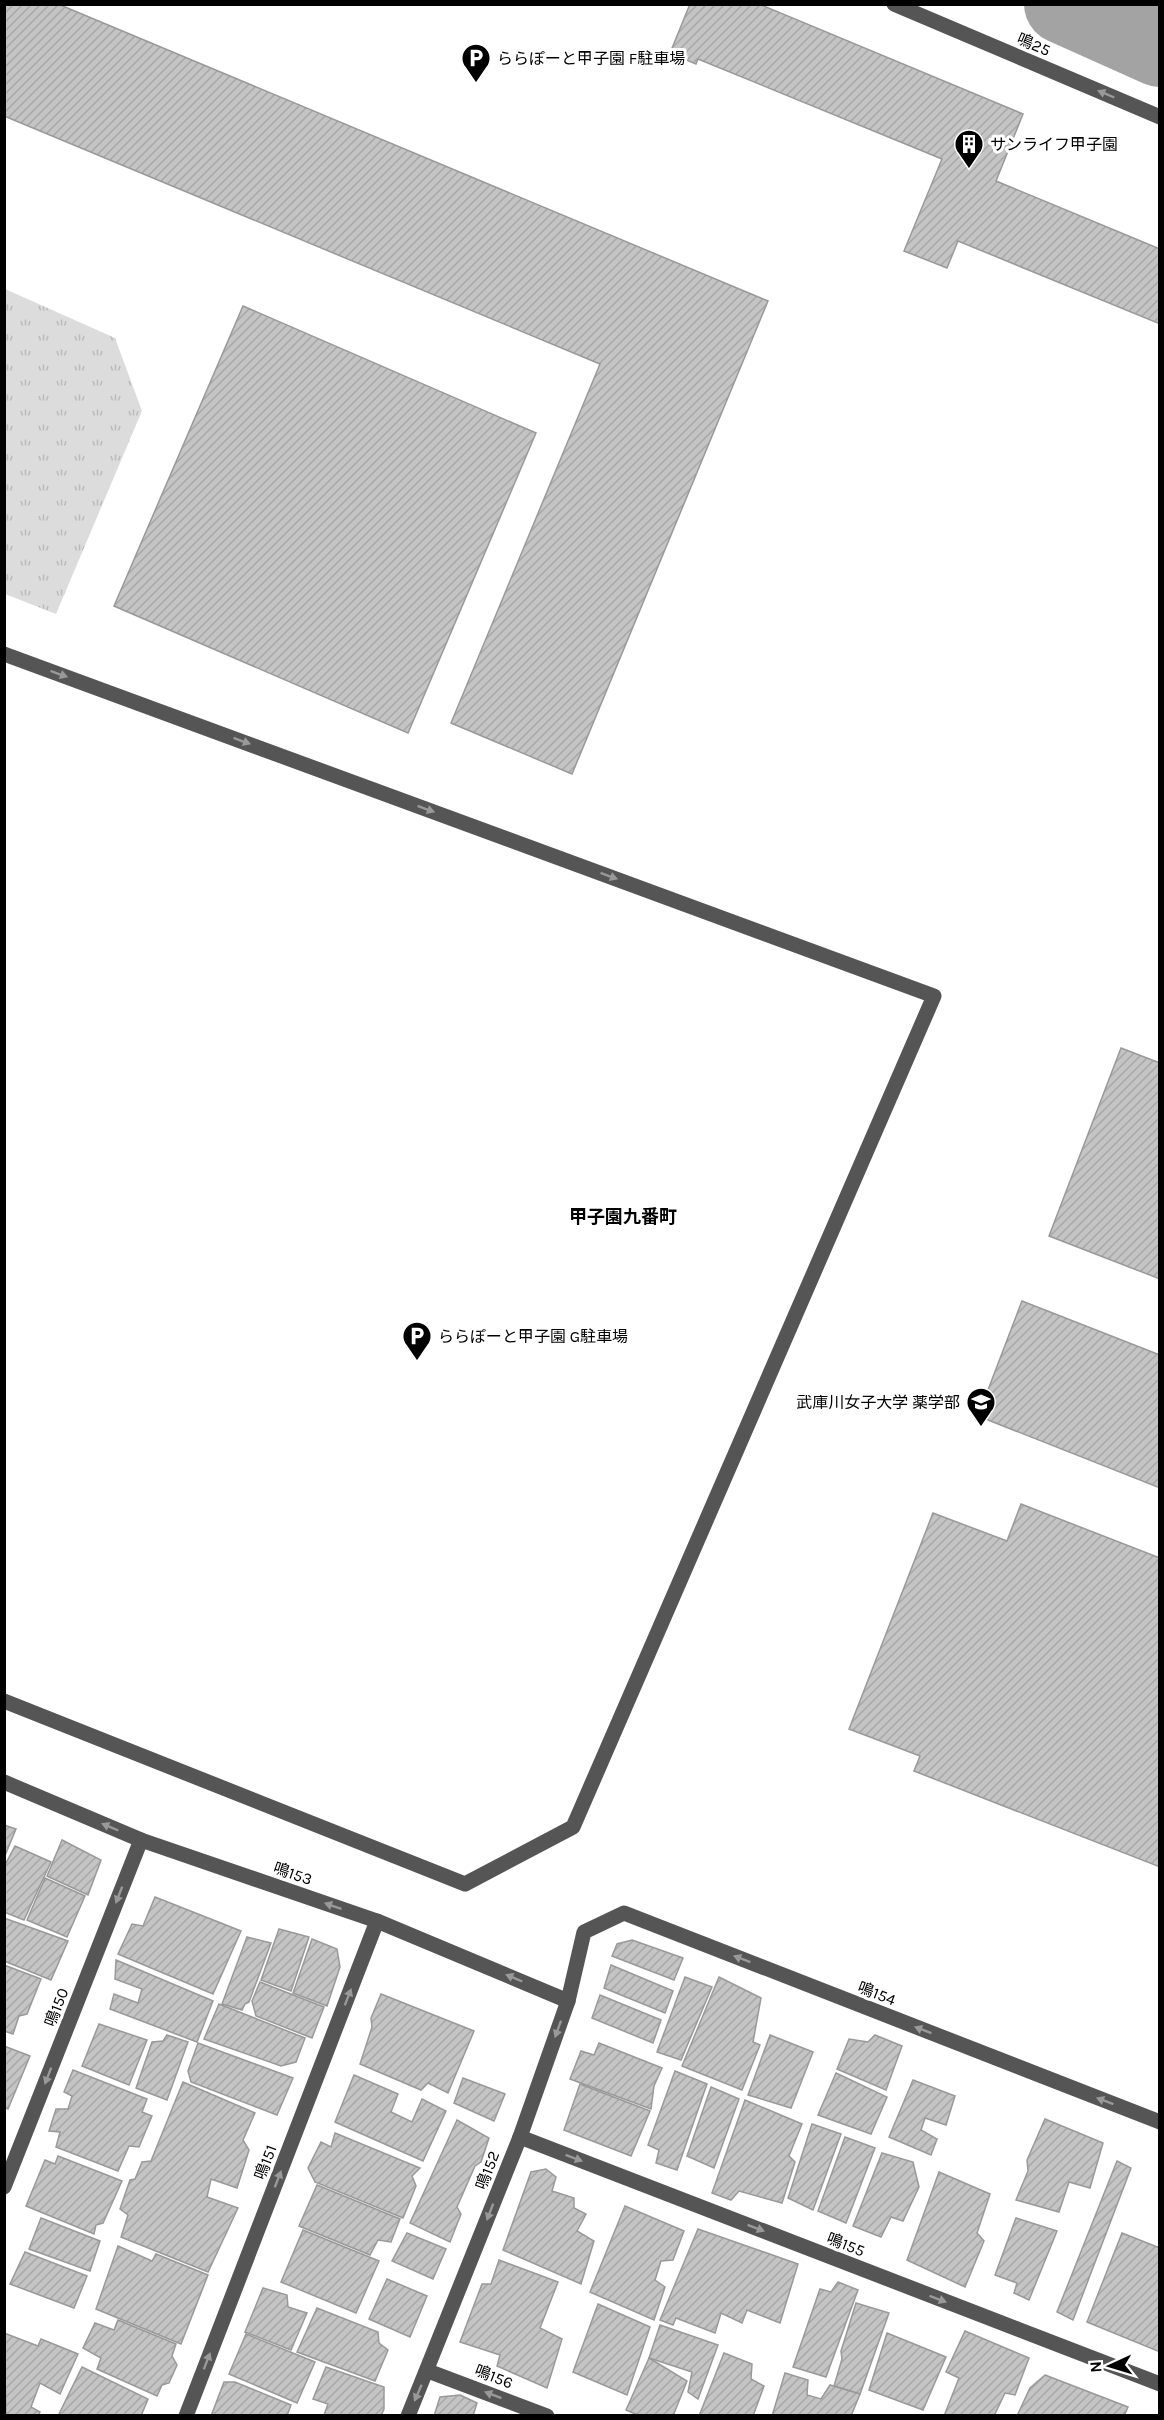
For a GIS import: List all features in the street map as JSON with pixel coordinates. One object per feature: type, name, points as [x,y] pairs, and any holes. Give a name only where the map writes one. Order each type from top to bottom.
[{"type":"street","name":"鳴25","points":[[894,4],[1160,117]]},
{"type":"street","points":[[4,654],[934,996],[573,1827],[465,1884],[4,1701]]},
{"type":"street","name":"鳴153","points":[[4,1782],[141,1840],[377,1921],[568,2001]]},
{"type":"street","name":"鳴150","points":[[4,2187],[141,1840]]},
{"type":"street","name":"鳴154","points":[[584,1932],[624,1913],[1160,2122]]},
{"type":"street","name":"鳴151","points":[[186,2415],[377,1921]]},
{"type":"street","name":"鳴152","points":[[408,2415],[428,2371],[520,2137],[568,2001],[584,1932]]},
{"type":"street","name":"鳴155","points":[[520,2137],[1160,2384]]},
{"type":"street","name":"鳴156","points":[[428,2371],[547,2415]]},
{"type":"green space","points":[[5,289],[115,338],[142,411],[56,614],[5,594]]},
{"type":"building","points":[[4,4],[58,4],[768,301],[572,774],[451,723],[600,364],[4,116]]},
{"type":"building","name":"サンライフ甲子園","points":[[690,4],[759,4],[1023,114],[996,181],[1160,249],[1160,324],[958,241],[947,268],[904,251],[942,159],[698,59],[696,64],[670,53]]},
{"type":"building","points":[[243,306],[536,433],[408,733],[114,606]]},
{"type":"building","points":[[1121,1048],[1160,1063],[1160,1279],[1049,1236]]},
{"type":"building","points":[[1022,1301],[1160,1355],[1160,1488],[978,1416]]},
{"type":"building","points":[[1021,1504],[1160,1558],[1160,1867],[914,1771],[920,1756],[849,1729],[933,1513],[1007,1541]]},
{"type":"building","points":[[4,1825],[16,1829],[4,1858]]},
{"type":"building","points":[[62,1840],[101,1860],[88,1895],[47,1876]]},
{"type":"building","points":[[15,1846],[51,1862],[24,1920],[4,1912],[4,1867]]},
{"type":"building","points":[[45,1878],[85,1896],[67,1937],[27,1920]]},
{"type":"building","points":[[155,1897],[241,1931],[213,1994],[118,1954],[132,1924],[143,1926]]},
{"type":"building","points":[[4,1918],[68,1941],[51,1980],[4,1961]]},
{"type":"building","points":[[279,1929],[309,1937],[291,1991],[261,1980]]},
{"type":"building","points":[[247,1937],[271,1943],[249,2002],[242,2010],[222,2004]]},
{"type":"building","points":[[312,1939],[337,1949],[340,1967],[327,2006],[293,1993]]},
{"type":"building","points":[[632,1940],[683,1958],[674,1980],[612,1956],[617,1944]]},
{"type":"building","points":[[116,1960],[213,2001],[197,2042],[110,2009],[114,1994],[138,2003],[142,1989],[115,1979]]},
{"type":"building","points":[[4,1965],[41,1979],[27,2014],[19,2016],[13,2034],[4,2031]]},
{"type":"building","points":[[611,1965],[673,1991],[665,2013],[604,1988]]},
{"type":"building","points":[[685,1977],[712,1987],[681,2060],[657,2052]]},
{"type":"building","points":[[719,1977],[761,1998],[753,2042],[760,2045],[742,2090],[682,2066]]},
{"type":"building","points":[[260,1982],[324,2007],[312,2038],[256,2016],[252,2001]]},
{"type":"building","points":[[381,1994],[474,2031],[448,2093],[428,2083],[421,2090],[360,2064],[372,2027],[371,2018]]},
{"type":"building","points":[[600,1995],[661,2020],[653,2043],[592,2018]]},
{"type":"building","points":[[219,2004],[305,2038],[296,2062],[281,2066],[204,2039]]},
{"type":"building","points":[[99,2024],[147,2040],[129,2085],[82,2066]]},
{"type":"building","points":[[167,2035],[188,2042],[167,2100],[136,2088],[152,2042],[163,2041]]},
{"type":"building","points":[[770,2035],[813,2052],[791,2108],[748,2095]]},
{"type":"building","points":[[875,2035],[902,2046],[886,2090],[837,2069],[849,2039],[868,2042]]},
{"type":"building","points":[[198,2043],[293,2078],[277,2115],[191,2082],[188,2071]]},
{"type":"building","points":[[599,2043],[662,2068],[654,2086],[651,2109],[570,2079],[581,2051],[594,2055]]},
{"type":"building","points":[[4,2046],[30,2056],[8,2109],[4,2107]]},
{"type":"building","points":[[73,2070],[147,2099],[142,2112],[152,2116],[139,2147],[129,2146],[118,2171],[56,2147],[60,2132],[49,2131],[56,2109],[68,2109],[72,2096],[64,2092]]},
{"type":"building","points":[[675,2071],[707,2084],[677,2170],[656,2163],[659,2150],[648,2145]]},
{"type":"building","points":[[836,2073],[887,2097],[871,2134],[818,2115]]},
{"type":"building","points":[[354,2075],[398,2094],[391,2112],[412,2122],[422,2099],[446,2111],[423,2161],[335,2122]]},
{"type":"building","points":[[463,2078],[505,2094],[494,2121],[454,2103]]},
{"type":"building","points":[[913,2080],[955,2096],[946,2125],[925,2118],[921,2130],[937,2139],[931,2155],[889,2137]]},
{"type":"building","points":[[183,2082],[255,2113],[243,2140],[249,2150],[237,2188],[211,2179],[207,2197],[238,2208],[208,2272],[121,2237],[128,2215],[120,2209],[130,2180],[135,2179],[142,2162],[151,2161]]},
{"type":"building","points":[[580,2084],[650,2111],[631,2156],[564,2130]]},
{"type":"building","points":[[711,2087],[739,2099],[714,2168],[687,2156]]},
{"type":"building","points":[[745,2100],[802,2124],[789,2156],[795,2162],[782,2203],[739,2191],[731,2200],[712,2193]]},
{"type":"building","points":[[1045,2119],[1103,2143],[1090,2188],[1069,2182],[1059,2212],[1016,2200],[1028,2171],[1027,2160]]},
{"type":"building","points":[[457,2120],[489,2138],[481,2162],[475,2166],[457,2207],[461,2214],[450,2242],[410,2223]]},
{"type":"building","points":[[812,2124],[841,2134],[813,2210],[788,2198]]},
{"type":"building","points":[[335,2133],[420,2168],[412,2176],[416,2186],[403,2218],[315,2182],[308,2168],[321,2142],[331,2147]]},
{"type":"building","points":[[845,2137],[875,2148],[846,2223],[818,2211]]},
{"type":"building","points":[[882,2153],[913,2162],[919,2187],[903,2221],[891,2217],[881,2237],[853,2226]]},
{"type":"building","points":[[58,2156],[122,2181],[103,2223],[96,2225],[94,2234],[26,2206],[45,2160],[55,2164]]},
{"type":"building","points":[[1117,2161],[1131,2168],[1073,2320],[1057,2312]]},
{"type":"building","points":[[546,2169],[556,2177],[552,2191],[574,2198],[574,2208],[586,2214],[577,2231],[594,2241],[581,2284],[503,2250],[531,2172]]},
{"type":"building","points":[[939,2172],[990,2194],[977,2233],[984,2241],[965,2287],[907,2260]]},
{"type":"building","points":[[317,2185],[400,2219],[391,2242],[378,2240],[370,2255],[299,2226]]},
{"type":"building","points":[[625,2206],[684,2231],[673,2260],[661,2261],[655,2280],[665,2287],[654,2320],[590,2292]]},
{"type":"building","points":[[41,2218],[100,2241],[90,2271],[29,2249]]},
{"type":"building","points":[[1016,2218],[1057,2231],[1029,2300],[1014,2293],[1017,2283],[995,2275]]},
{"type":"building","points":[[698,2229],[798,2264],[780,2323],[747,2310],[742,2323],[721,2313],[715,2333],[676,2318],[673,2325],[660,2320]]},
{"type":"building","points":[[303,2230],[379,2261],[356,2313],[281,2282]]},
{"type":"building","points":[[407,2233],[446,2249],[433,2279],[392,2261]]},
{"type":"building","points":[[1122,2233],[1160,2248],[1160,2352],[1087,2322]]},
{"type":"building","points":[[118,2246],[152,2261],[156,2254],[208,2275],[181,2344],[96,2309]]},
{"type":"building","points":[[25,2252],[87,2276],[74,2308],[10,2284]]},
{"type":"building","points":[[499,2260],[558,2282],[540,2328],[562,2339],[547,2388],[497,2366],[500,2355],[460,2342],[482,2284],[491,2284]]},
{"type":"building","points":[[387,2279],[427,2296],[410,2337],[369,2319]]},
{"type":"building","points":[[838,2282],[858,2290],[826,2377],[793,2367],[820,2289],[831,2292]]},
{"type":"building","points":[[263,2288],[287,2295],[288,2307],[307,2313],[291,2350],[245,2332]]},
{"type":"building","points":[[856,2303],[889,2313],[860,2394],[834,2386],[842,2359],[841,2351]]},
{"type":"building","points":[[598,2304],[650,2327],[627,2395],[573,2372]]},
{"type":"building","points":[[317,2308],[378,2332],[379,2343],[388,2350],[375,2381],[297,2352]]},
{"type":"building","points":[[118,2320],[176,2344],[172,2356],[177,2365],[169,2383],[162,2385],[157,2396],[97,2369],[101,2358],[83,2348],[95,2323],[114,2330]]},
{"type":"building","points":[[660,2325],[718,2345],[698,2399],[688,2392],[692,2372],[649,2358]]},
{"type":"building","points":[[965,2331],[1029,2358],[1015,2395],[1005,2393],[994,2416],[944,2416],[959,2378],[946,2372]]},
{"type":"building","points":[[4,2333],[38,2346],[41,2339],[78,2354],[60,2394],[40,2383],[31,2407],[40,2412],[38,2416],[6,2415]]},
{"type":"building","points":[[887,2333],[946,2357],[923,2410],[869,2390]]},
{"type":"building","points":[[246,2334],[315,2362],[297,2403],[229,2374]]},
{"type":"building","points":[[724,2353],[752,2364],[751,2379],[764,2386],[753,2416],[699,2416]]},
{"type":"building","points":[[649,2358],[687,2381],[673,2416],[640,2416],[626,2410]]},
{"type":"building","points":[[82,2367],[148,2399],[141,2416],[58,2416]]},
{"type":"building","points":[[326,2367],[384,2387],[384,2409],[381,2416],[324,2415],[328,2404],[313,2399]]},
{"type":"building","points":[[785,2373],[808,2380],[807,2395],[821,2399],[830,2385],[860,2394],[851,2416],[772,2416]]},
{"type":"building","points":[[1045,2375],[1128,2407],[1124,2416],[1017,2416],[1030,2388]]},
{"type":"building","points":[[224,2382],[235,2382],[291,2405],[287,2416],[211,2416]]},
{"type":"building","points":[[460,2395],[477,2403],[473,2416],[434,2416],[440,2397]]},
{"type":"waterway","points":[[1064,4],[1160,47]]},
{"type":"place","name":"ららぽーと甲子園 F駐車場","points":[[476,84]]},
{"type":"place","name":"サンライフ甲子園","points":[[969,170]]},
{"type":"place","name":"ららぽーと甲子園 G駐車場","points":[[417,1362]]},
{"type":"place","name":"武庫川女子大学 薬学部","points":[[981,1428]]},
{"type":"district","name":"甲子園九番町","points":[[623,1217]]}]
